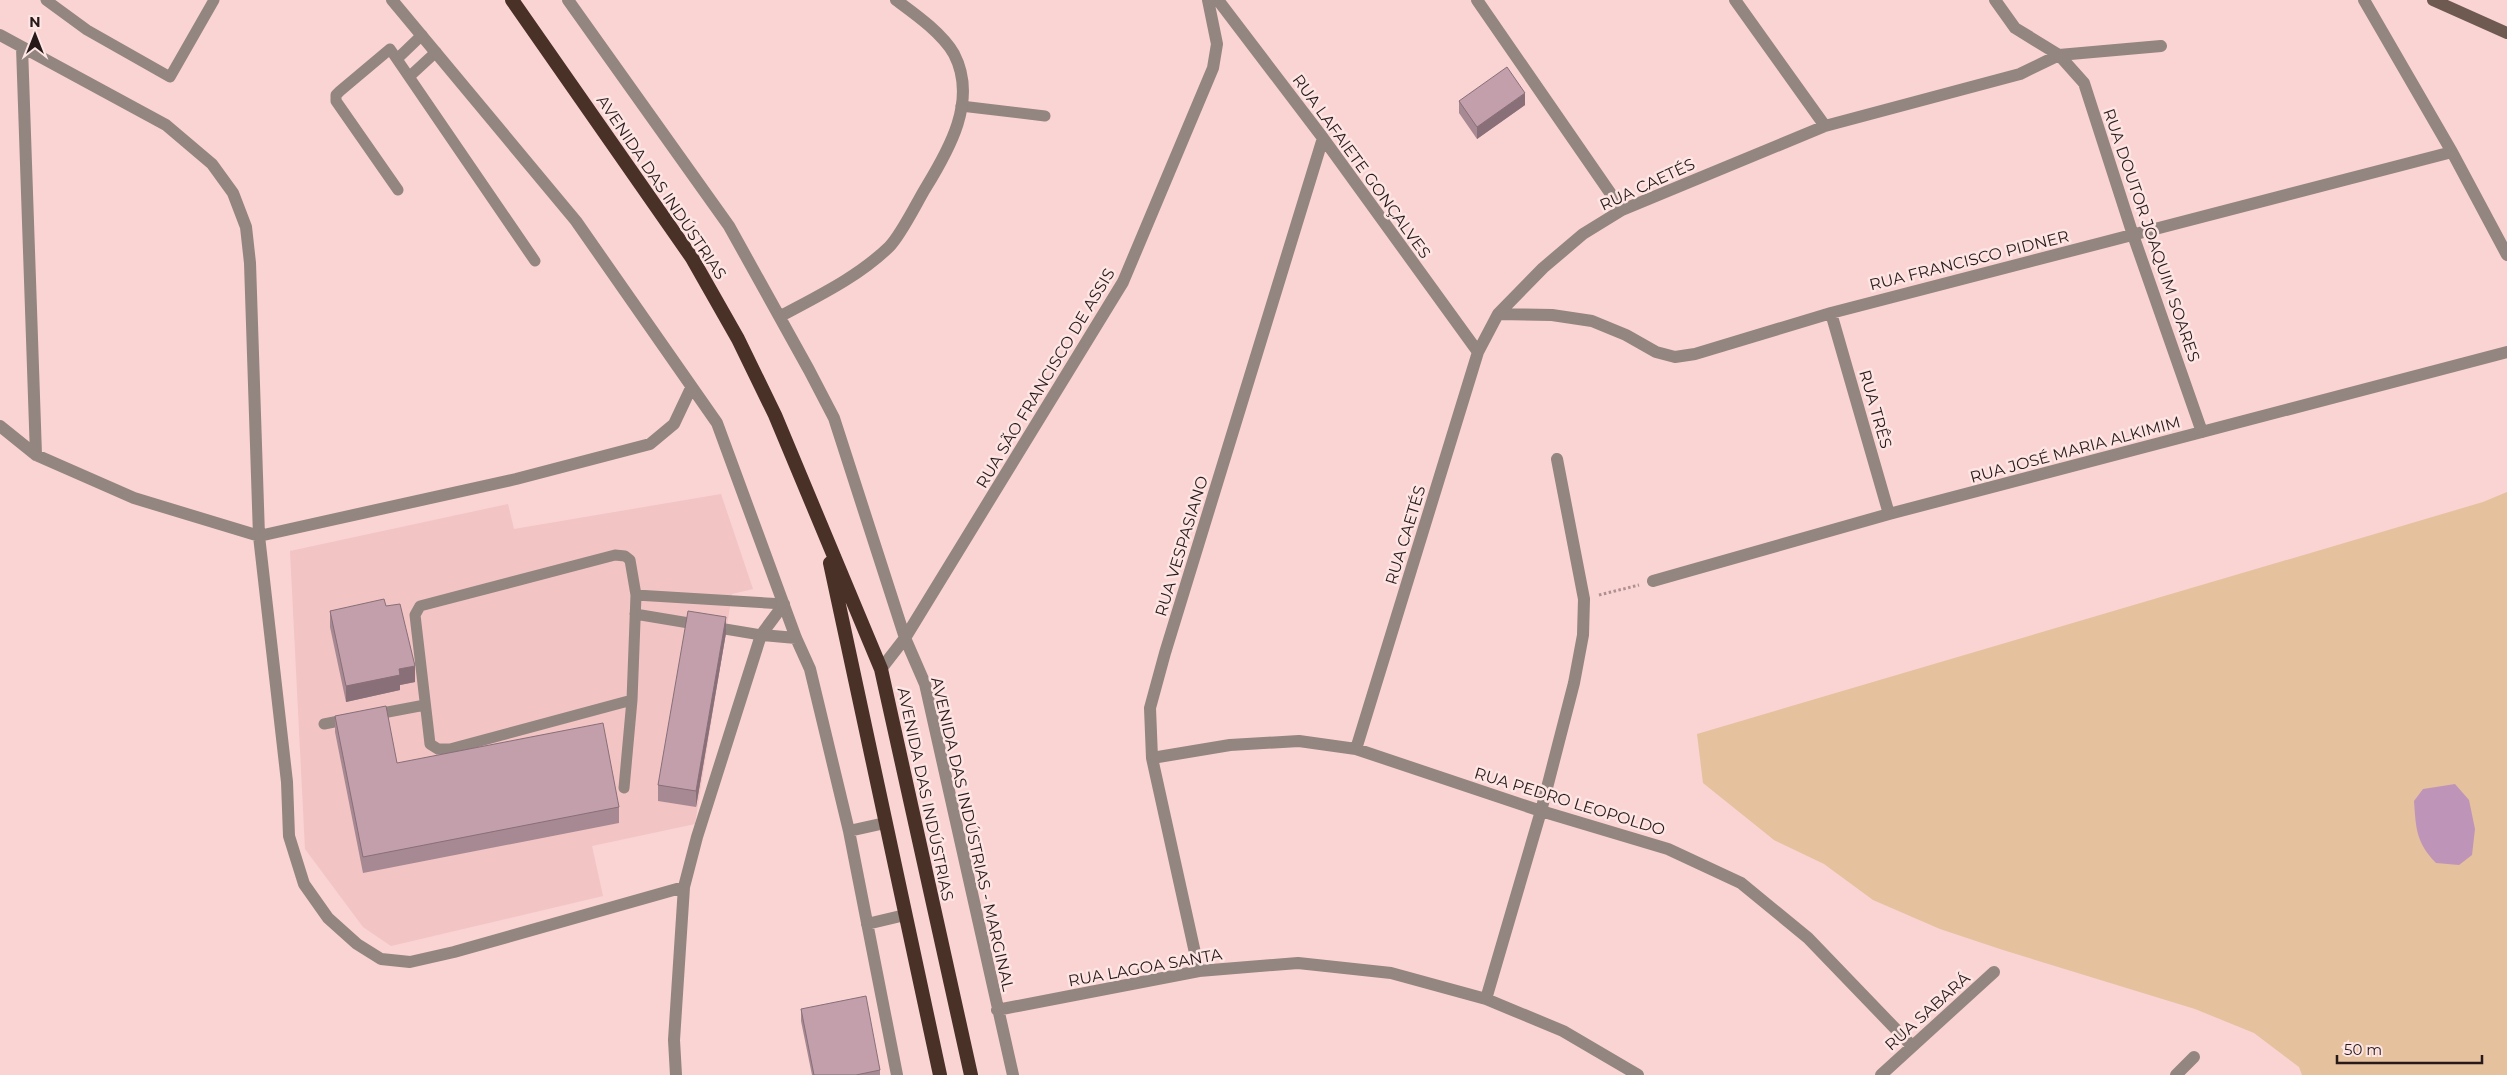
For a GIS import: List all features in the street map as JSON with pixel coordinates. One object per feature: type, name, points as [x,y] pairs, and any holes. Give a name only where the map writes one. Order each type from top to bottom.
[{"type":"highway","name":"AVENIDA DAS INDÚSTRIAS","points":[[507,0],[515,5],[692,258],[738,339],[771,407],[881,669],[971,1075]]},
{"type":"highway","name":"AVENIDA DAS INDÚSTRIAS","points":[[823,528],[940,1075]]},
{"type":"main road","points":[[2433,0],[2507,32]]},
{"type":"street","points":[[392,0],[576,221],[717,423],[796,638],[810,669],[849,830],[897,1075]]},
{"type":"street","name":"AVENIDA DAS INDÚSTRIAS - MARGINAL","points":[[568,0],[729,226],[781,316],[834,418],[905,638],[925,684],[1013,1075]]},
{"type":"street","points":[[781,316],[848,279],[890,246],[939,166],[961,116],[962,82],[954,54],[925,21],[896,0]]},
{"type":"street","name":"RUA SÃO FRANCISCO DE ASSIS","points":[[881,669],[905,638],[1124,282],[1213,68],[1216,44],[1208,0]]},
{"type":"street","name":"RUA LAFAIETE GONÇALVES","points":[[1218,0],[1323,138],[1478,352]]},
{"type":"street","points":[[1477,0],[1622,210]]},
{"type":"street","points":[[1735,0],[1825,126]]},
{"type":"street","name":"RUA DOUTOR JOAQUIM SOARES","points":[[1995,0],[2015,28],[2059,55],[2084,83],[2133,235],[2202,432]]},
{"type":"street","points":[[2364,0],[2452,152],[2507,254]]},
{"type":"street","points":[[0,35],[166,125],[212,164],[233,193],[246,226],[250,263],[259,536],[287,782],[289,836],[304,884],[328,918],[357,944],[381,959],[410,962],[454,952],[684,887]]},
{"type":"street","name":"RUA CAETÉS","points":[[1356,749],[1478,352],[1498,314],[1542,268],[1583,234],[1622,210],[1825,126],[2020,74],[2059,55],[2161,46]]},
{"type":"street","points":[[22,47],[36,455]]},
{"type":"street","name":"RUA VESPASIANO","points":[[1199,971],[1152,758],[1150,708],[1165,652],[1323,138]]},
{"type":"street","name":"RUA FRANCISCO PIDNER","points":[[1498,314],[1552,315],[1592,321],[1626,335],[1656,352],[1674,357],[1695,354],[1831,313],[2452,152]]},
{"type":"street","name":"RUA TRÊS","points":[[1831,313],[1889,514]]},
{"type":"street","name":"RUA JOSÉ MARIA ALKIMIM","points":[[1653,581],[1889,514],[2507,352]]},
{"type":"street","points":[[0,426],[36,455],[134,498],[259,536],[516,479],[650,444],[674,424],[691,388]]},
{"type":"street","points":[[1486,999],[1541,811],[1574,683],[1583,635],[1584,599],[1557,459]]},
{"type":"street","points":[[676,1075],[674,1040],[684,887],[696,837],[761,634],[784,604]]},
{"type":"street","points":[[761,634],[796,638]]},
{"type":"street","name":"RUA PEDRO LEOPOLDO","points":[[1152,758],[1230,745],[1299,741],[1356,749],[1541,811],[1668,849],[1742,883],[1808,938],[1912,1046]]},
{"type":"street","points":[[849,830],[885,823]]},
{"type":"street","points":[[867,924],[905,915]]},
{"type":"street","name":"RUA LAGOA SANTA","points":[[997,1010],[1199,971],[1308,964],[1391,972],[1486,999],[1563,1031],[1638,1075]]},
{"type":"street","name":"RUA SABARÁ","points":[[1881,1075],[1994,972]]},
{"type":"street","points":[[2176,1075],[2194,1057]]},
{"type":"lane","points":[[46,0],[87,30],[170,77],[214,0]]},
{"type":"lane","points":[[397,59],[422,35]]},
{"type":"lane","points":[[398,190],[336,101],[340,91],[390,49],[535,261]]},
{"type":"lane","points":[[410,76],[436,52]]},
{"type":"lane","points":[[961,106],[1045,116]]},
{"type":"lane","points":[[624,788],[632,700],[636,595],[630,560],[619,554],[420,606],[415,615],[430,744],[444,750],[632,700]]},
{"type":"lane","points":[[636,595],[784,604]]},
{"type":"lane","points":[[635,614],[761,634]]},
{"type":"lane","points":[[324,724],[425,705]]},
{"type":"path","points":[[1584,599],[1653,581]]},
{"type":"shaded area","points":[[2507,492],[2507,1075],[2302,1075],[2299,1067],[2254,1033],[2195,1009],[1940,929],[1873,900],[1824,864],[1774,840],[1703,783],[1697,734],[2483,502]]},
{"type":"shaded area","points":[[721,494],[753,589],[732,594],[695,824],[592,846],[603,896],[391,946],[363,927],[305,849],[290,551],[508,504],[514,529]]},
{"type":"shaded area","points":[[2455,784],[2469,800],[2475,829],[2472,855],[2459,865],[2436,863],[2424,848],[2418,835],[2414,801],[2423,789]]},
{"type":"building","points":[[1507,67],[1525,93],[1477,127],[1459,101]]},
{"type":"building","points":[[384,599],[386,606],[400,604],[415,666],[399,669],[400,675],[346,686],[330,611]]},
{"type":"building","points":[[688,611],[726,617],[696,791],[658,785]]},
{"type":"building","points":[[386,706],[397,763],[603,723],[619,807],[363,857],[335,716]]},
{"type":"building","points":[[866,996],[880,1070],[856,1075],[814,1075],[801,1009]]}]
